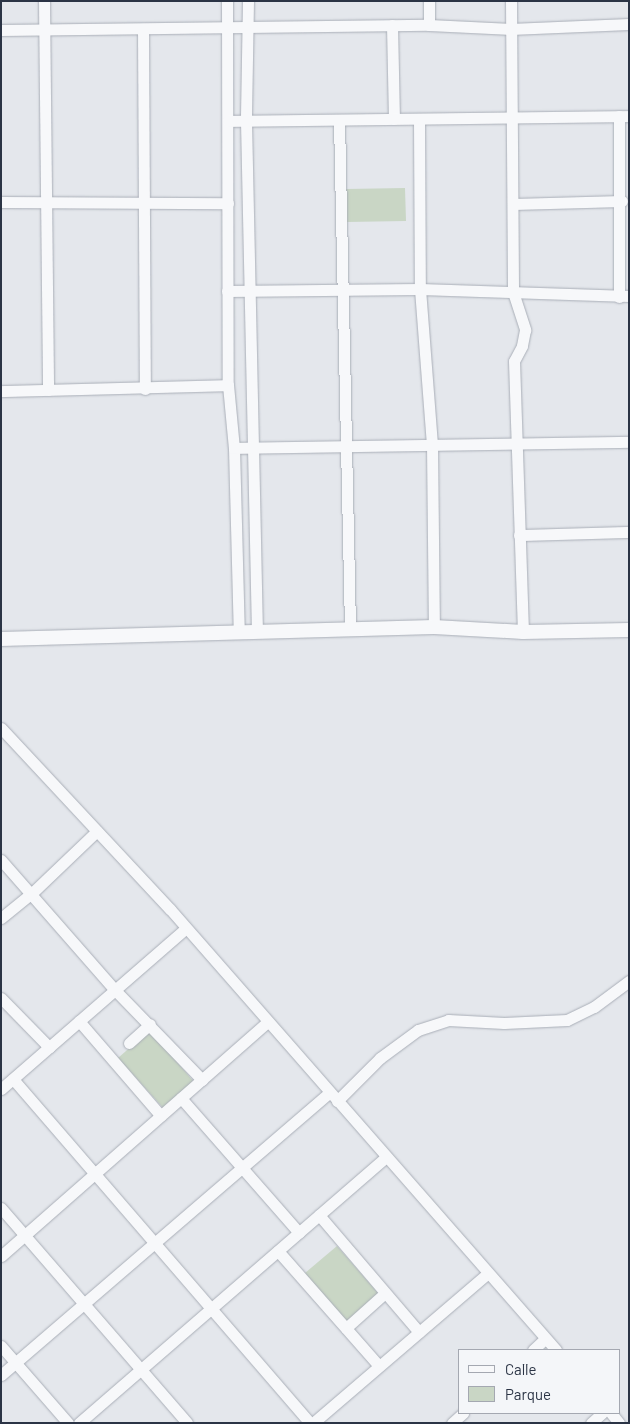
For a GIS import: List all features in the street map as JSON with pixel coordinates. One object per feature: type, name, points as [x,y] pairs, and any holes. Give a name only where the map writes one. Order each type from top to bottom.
[{"type":"street","points":[[44,1],[48,202],[48,390]]},
{"type":"street","points":[[227,1],[228,386],[234,448],[239,632]]},
{"type":"street","points":[[248,1],[246,28],[246,121],[256,632]]},
{"type":"street","points":[[429,1],[429,25]]},
{"type":"street","points":[[511,1],[513,292],[525,330],[514,361],[515,444],[523,632]]},
{"type":"street","points":[[1,30],[392,25],[510,29],[629,24]]},
{"type":"street","points":[[392,25],[394,119]]},
{"type":"street","points":[[143,28],[145,389]]},
{"type":"street","points":[[228,120],[419,120],[624,116],[622,201],[624,297],[420,289],[343,292],[228,291]]},
{"type":"street","points":[[340,120],[350,630]]},
{"type":"street","points":[[419,120],[420,289],[432,444],[434,627]]},
{"type":"street","points":[[513,204],[622,201]]},
{"type":"street","points":[[1,202],[228,204]]},
{"type":"street","points":[[1,391],[228,386]]},
{"type":"street","points":[[234,448],[629,442]]},
{"type":"street","points":[[519,535],[629,532]]},
{"type":"street","points":[[1,639],[434,627],[523,632],[629,630]]},
{"type":"street","points":[[2,731],[97,831],[186,929],[555,1349]]},
{"type":"street","points":[[1,918],[31,894],[97,831]]},
{"type":"street","points":[[1,860],[113,988],[150,1024],[202,1080]]},
{"type":"street","points":[[1,1089],[79,1021],[113,988],[186,929]]},
{"type":"street","points":[[1,1375],[242,1168],[418,1030],[448,1020],[504,1023],[567,1020],[594,1007],[629,981]]},
{"type":"street","points":[[1,998],[49,1047]]},
{"type":"street","points":[[79,1021],[161,1116]]},
{"type":"street","points":[[1,1256],[267,1022]]},
{"type":"street","points":[[129,1043],[150,1024]]},
{"type":"street","points":[[13,1078],[311,1423],[488,1273]]},
{"type":"street","points":[[181,1098],[299,1233]]},
{"type":"street","points":[[79,1423],[386,1157]]},
{"type":"street","points":[[1,1208],[187,1423]]},
{"type":"street","points":[[318,1215],[419,1332]]},
{"type":"street","points":[[278,1251],[379,1366]]},
{"type":"street","points":[[346,1328],[386,1293]]},
{"type":"street","points":[[534,1349],[545,1339]]},
{"type":"street","points":[[1,1346],[68,1423]]},
{"type":"street","points":[[452,1423],[462,1414]]},
{"type":"street","points":[[591,1423],[601,1414]]},
{"type":"green space","points":[[405,188],[406,221],[347,222],[346,189]]},
{"type":"green space","points":[[150,1030],[194,1082],[164,1109],[118,1058]]},
{"type":"green space","points":[[337,1246],[379,1294],[346,1323],[305,1273]]}]
